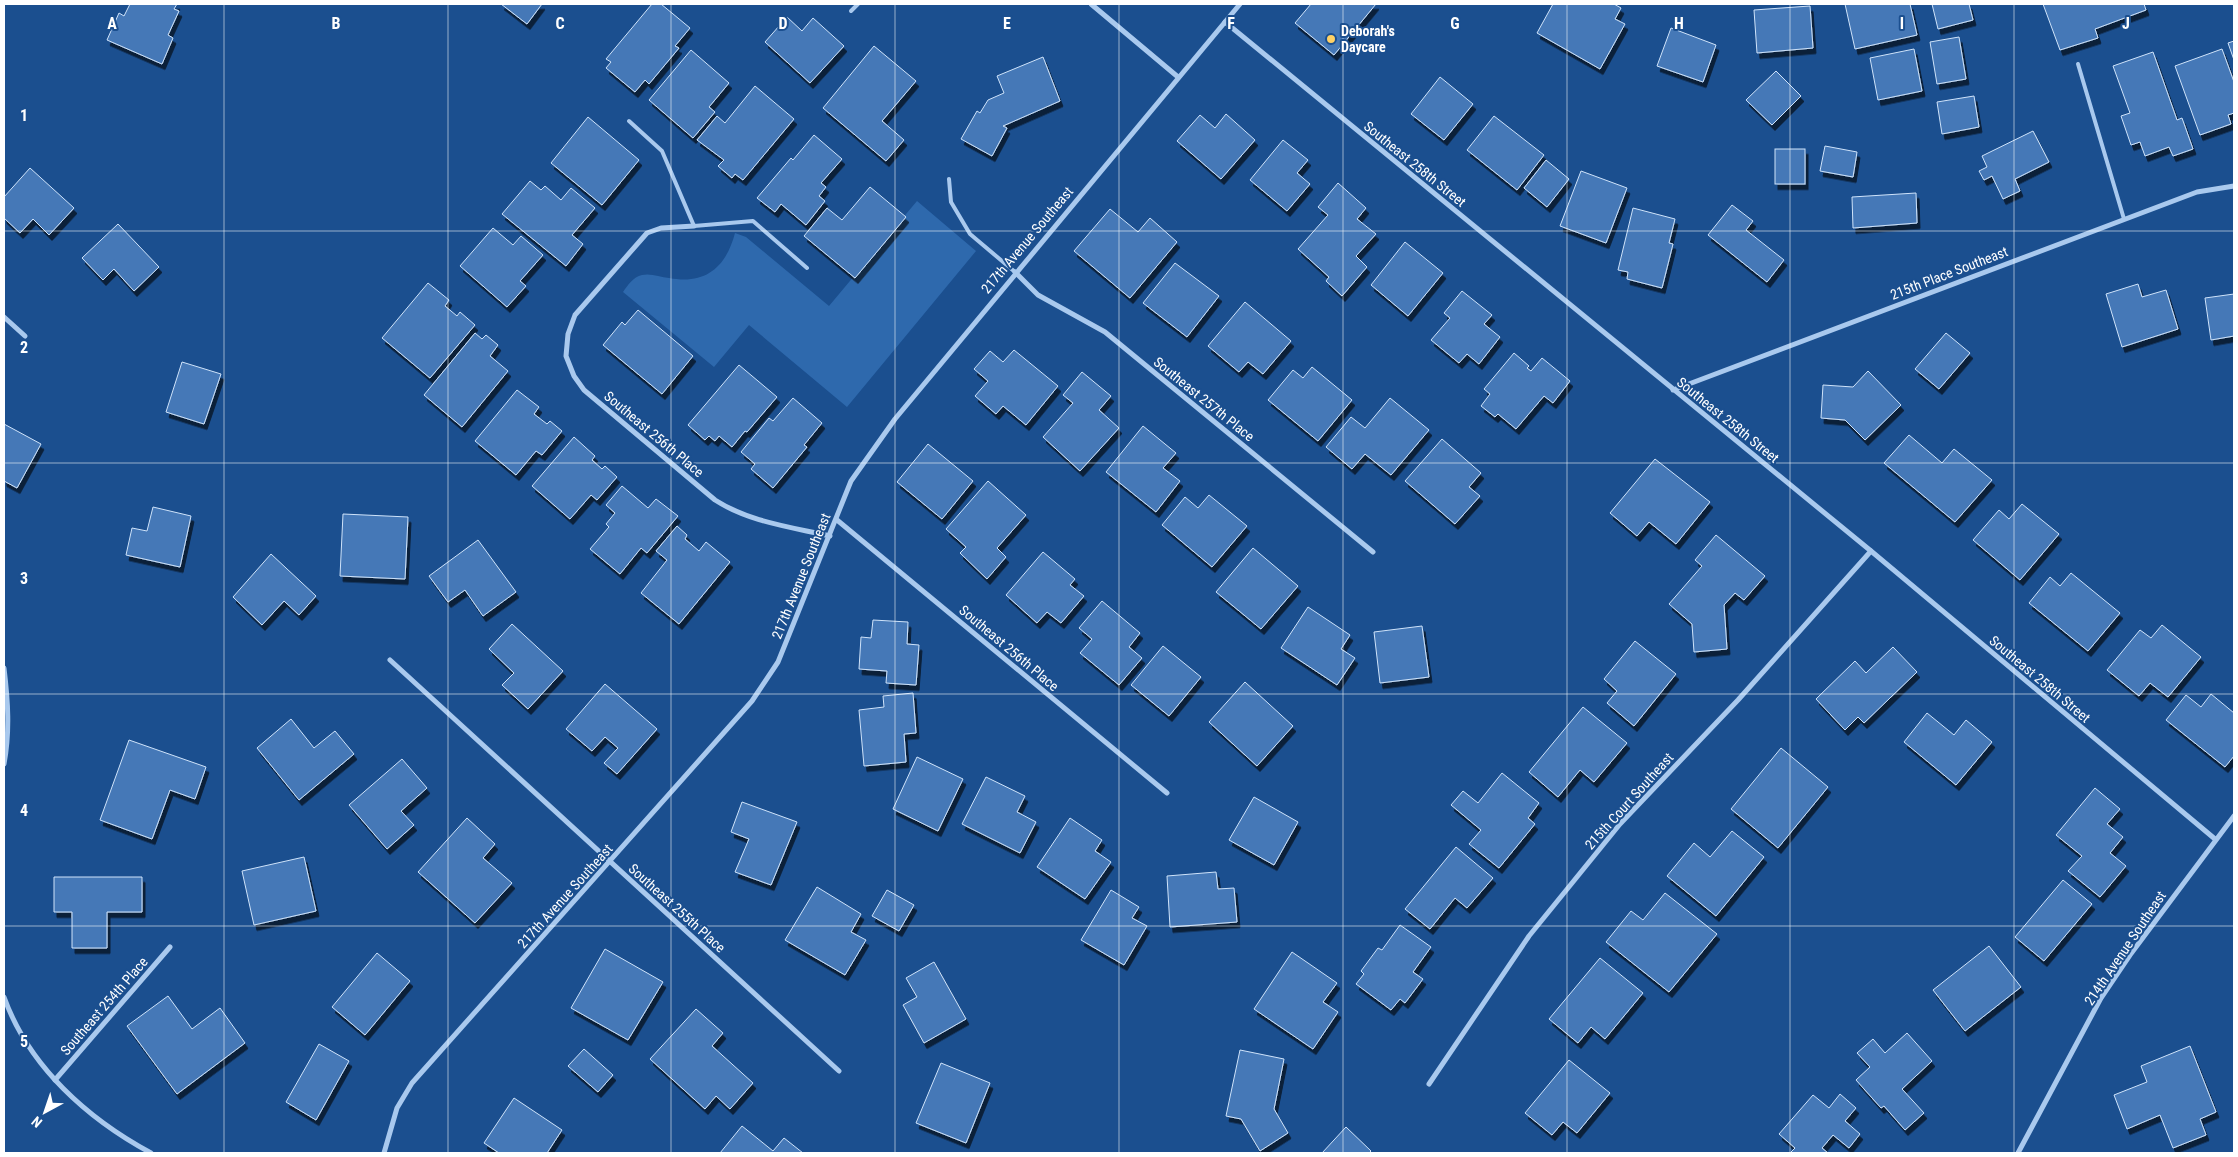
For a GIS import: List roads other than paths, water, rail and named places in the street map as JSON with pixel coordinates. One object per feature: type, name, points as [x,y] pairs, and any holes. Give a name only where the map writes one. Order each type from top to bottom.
[{"type":"street","points":[[1091,4],[1178,77]]},
{"type":"street","name":"217th Avenue Southeast","points":[[384,1153],[397,1108],[412,1083],[611,862],[752,701],[778,662],[837,520],[851,481],[895,419],[1015,272],[1240,4]]},
{"type":"street","name":"Southeast 258th Street","points":[[1224,22],[1870,551],[2215,839]]},
{"type":"street","name":"215th Place Southeast","points":[[1674,390],[2197,192],[2234,186]]},
{"type":"street","name":"Southeast 256th Place","points":[[694,226],[662,228],[647,233],[575,315],[568,334],[566,356],[574,376],[584,390],[715,500],[732,511],[751,518],[830,536]]},
{"type":"street","name":"Southeast 257th Place","points":[[1015,272],[1038,295],[1104,332],[1373,552]]},
{"type":"street","points":[[4,317],[25,336]]},
{"type":"street","name":"Southeast 256th Place","points":[[837,520],[1167,793]]},
{"type":"street","name":"215th Court Southeast","points":[[1429,1084],[1529,936],[1614,832],[1738,700],[1870,551]]},
{"type":"street","name":"Southeast 255th Place","points":[[390,660],[839,1071]]},
{"type":"street","points":[[4,668],[9,705],[9,735],[4,764]]},
{"type":"street","name":"214th Avenue Southeast","points":[[2018,1153],[2101,998],[2130,955],[2234,816]]},
{"type":"street","name":"Southeast 254th Place","points":[[55,1080],[170,947]]},
{"type":"street","points":[[4,998],[24,1042],[55,1080],[119,1136],[152,1153]]},
{"type":"lane","points":[[851,11],[858,4]]},
{"type":"lane","points":[[2078,64],[2124,219]]},
{"type":"lane","points":[[629,121],[662,152],[694,226],[753,221],[807,268]]},
{"type":"lane","points":[[949,179],[951,202],[970,234],[1015,272]]},
{"type":"place","name":"Deborah's Daycare","points":[[1331,39]]}]
